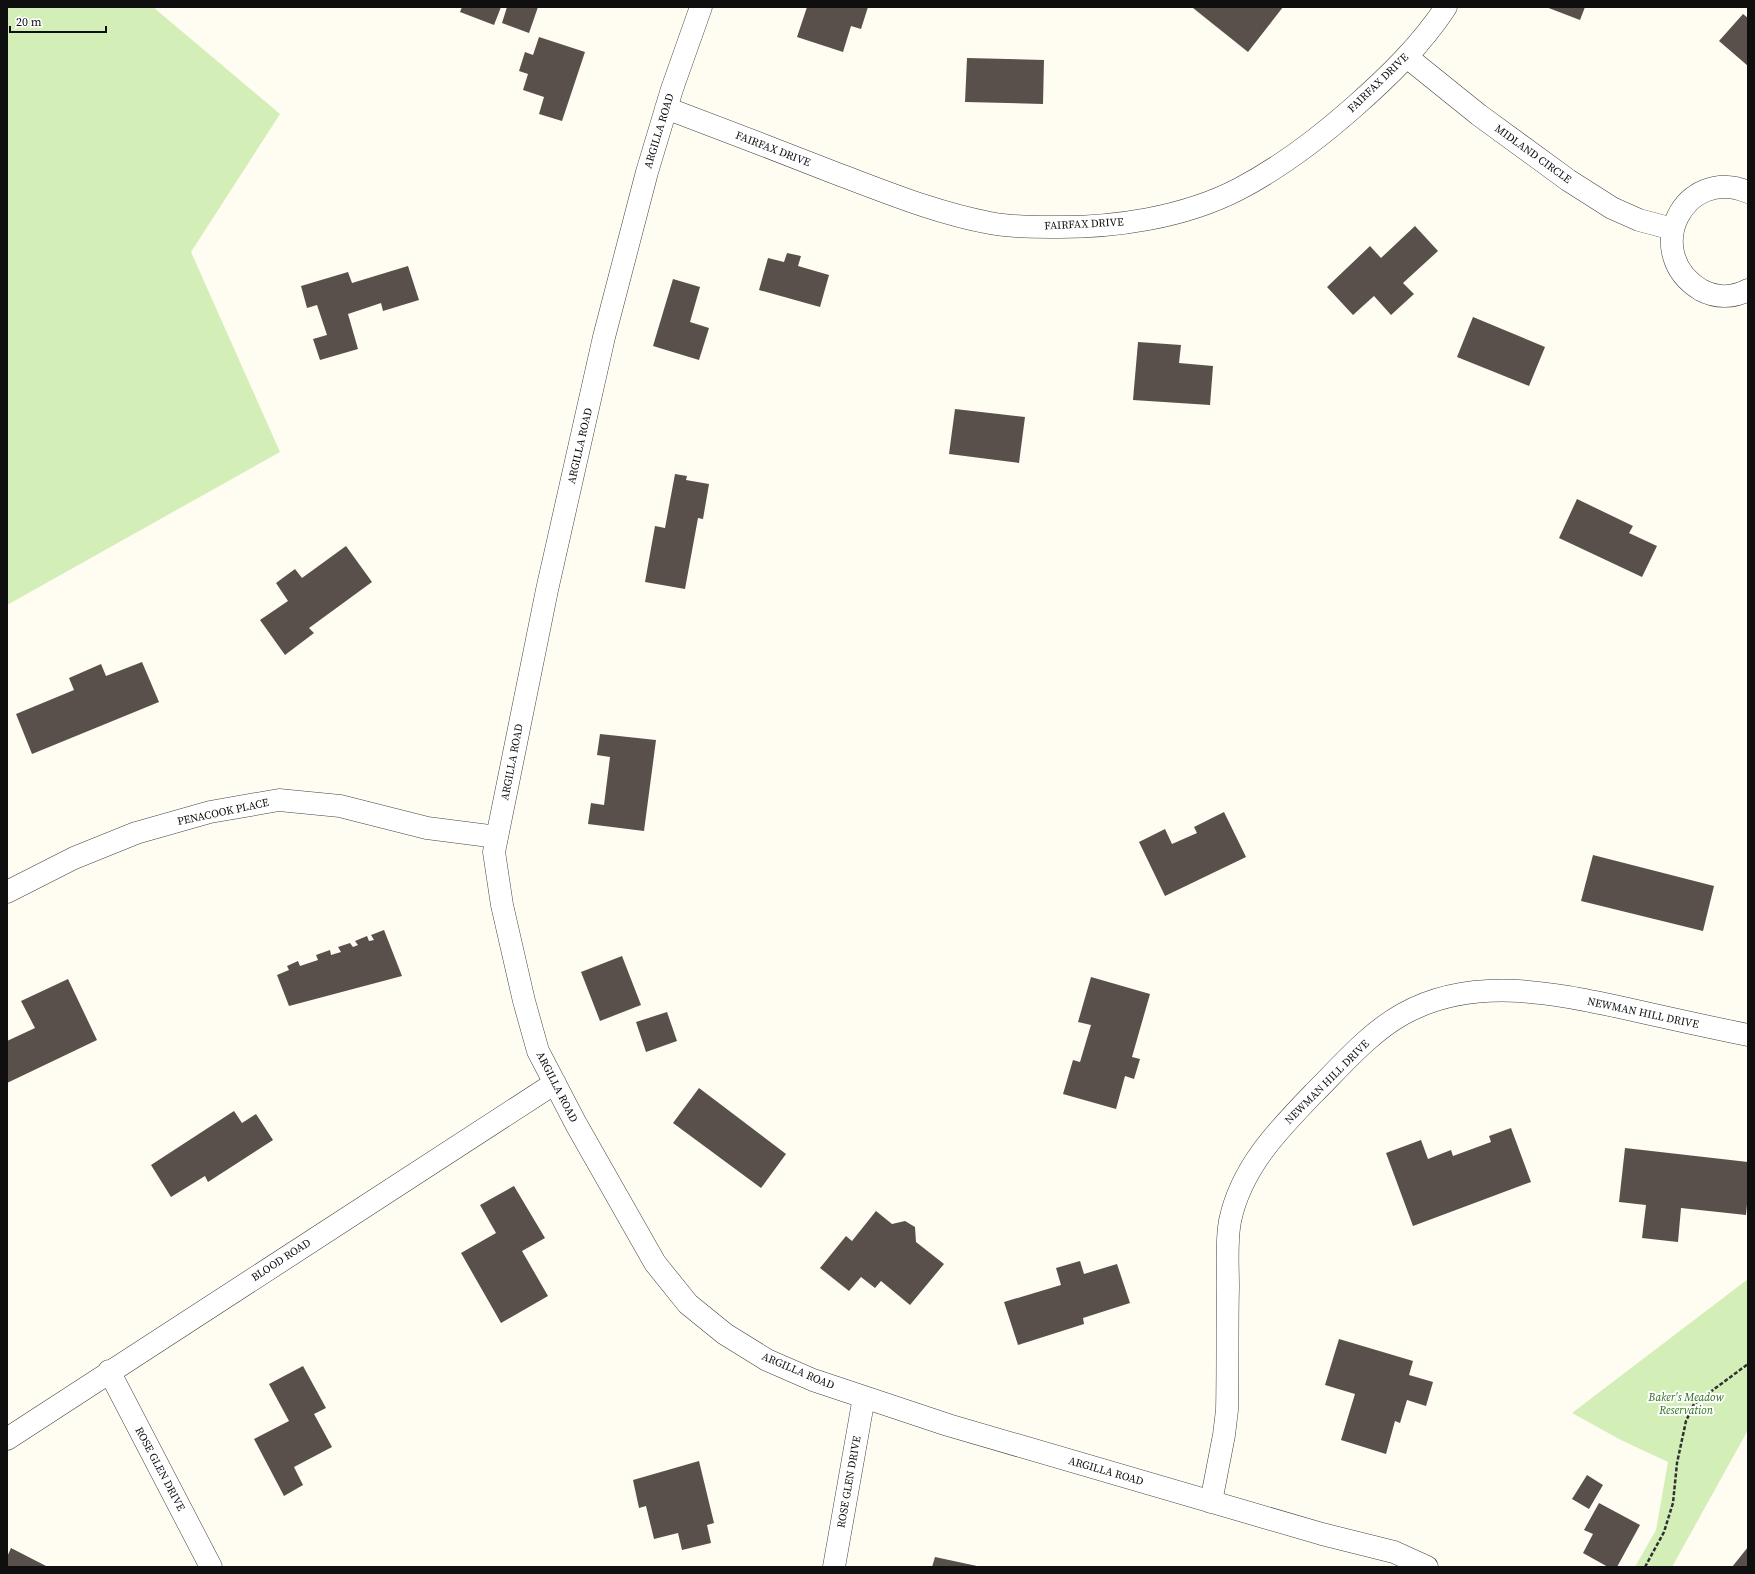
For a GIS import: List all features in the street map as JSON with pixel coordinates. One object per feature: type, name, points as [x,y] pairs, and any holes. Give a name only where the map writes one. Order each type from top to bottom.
[{"type":"street","name":"ARGILLA ROAD","points":[[701,7],[666,108],[646,172],[604,337],[546,590],[494,852],[502,905],[524,1001],[538,1051],[606,1179],[655,1263],[688,1304],[725,1334],[767,1360],[813,1380],[948,1425],[1322,1534],[1394,1552],[1427,1567]]},
{"type":"street","name":"FAIRFAX DRIVE","points":[[666,108],[903,199],[950,214],[993,224],[1077,227],[1119,224],[1161,216],[1199,205],[1238,190],[1272,170],[1336,123],[1366,96],[1419,44],[1446,7]]},
{"type":"street","name":"MIDLAND CIRCLE","points":[[1407,57],[1479,115],[1568,180],[1612,208],[1639,220],[1672,228]]},
{"type":"street","points":[[1748,192],[1736,188],[1724,187],[1701,193],[1683,208],[1672,228],[1671,240],[1672,252],[1682,273],[1690,282],[1706,292],[1716,296],[1733,295],[1748,290]]},
{"type":"street","name":"PENACOOK PLACE","points":[[7,892],[74,858],[136,833],[210,812],[279,800],[340,806],[427,828],[497,836]]},
{"type":"street","name":"NEWMAN HILL DRIVE","points":[[1210,1502],[1224,1435],[1226,1410],[1228,1250],[1230,1223],[1238,1193],[1251,1168],[1267,1143],[1286,1121],[1357,1049],[1403,1014],[1460,993],[1490,990],[1525,991],[1576,998],[1748,1035]]},
{"type":"street","name":"BLOOD ROAD","points":[[7,1439],[109,1371],[555,1083]]},
{"type":"street","name":"ROSE GLEN DRIVE","points":[[109,1371],[211,1567]]},
{"type":"street","name":"ROSE GLEN DRIVE","points":[[834,1567],[864,1397]]},
{"type":"path","points":[[1645,1567],[1664,1532],[1673,1502],[1676,1463],[1686,1421],[1694,1404],[1748,1364]]},
{"type":"green space","points":[[7,7],[153,7],[280,114],[191,252],[280,452],[7,605]]},
{"type":"green space","name":"Baker's Meadow Reservation","points":[[1748,1279],[1748,1430],[1672,1567],[1635,1567],[1656,1530],[1668,1462],[1621,1440],[1572,1413]]},
{"type":"building","points":[[462,7],[501,7],[494,25],[460,12]]},
{"type":"building","points":[[507,7],[538,7],[529,33],[502,23]]},
{"type":"building","points":[[807,7],[868,7],[861,29],[851,26],[843,52],[797,37]]},
{"type":"building","points":[[1283,7],[1248,52],[1193,8]]},
{"type":"building","points":[[1546,7],[1585,7],[1580,20]]},
{"type":"building","points":[[1743,14],[1748,18],[1748,66],[1719,41]]},
{"type":"building","points":[[539,37],[585,52],[562,121],[539,114],[544,97],[523,90],[528,74],[519,71],[525,52],[533,55]]},
{"type":"building","points":[[967,58],[1044,60],[1043,104],[965,102]]},
{"type":"building","points":[[1415,226],[1438,251],[1403,283],[1414,294],[1391,315],[1374,296],[1353,315],[1327,287],[1370,246],[1381,258]]},
{"type":"building","points":[[787,253],[801,256],[798,266],[829,275],[820,307],[759,290],[768,258],[784,262]]},
{"type":"building","points":[[408,266],[419,300],[383,311],[381,303],[348,314],[358,349],[320,360],[313,339],[327,335],[317,305],[307,308],[301,286],[348,272],[352,283]]},
{"type":"building","points":[[673,279],[700,287],[690,322],[709,328],[699,360],[653,346]]},
{"type":"building","points":[[1473,317],[1545,347],[1529,386],[1457,357]]},
{"type":"building","points":[[1138,342],[1181,345],[1179,363],[1213,366],[1210,405],[1133,400]]},
{"type":"building","points":[[955,409],[1025,417],[1019,463],[949,454]]},
{"type":"building","points":[[675,474],[687,476],[686,480],[709,484],[703,519],[698,518],[685,589],[645,582],[655,526],[665,528]]},
{"type":"building","points":[[1577,499],[1633,526],[1629,533],[1657,546],[1642,577],[1559,538]]},
{"type":"building","points":[[346,546],[372,582],[309,628],[314,633],[285,655],[260,620],[288,601],[276,583],[295,569],[302,578]]},
{"type":"building","points":[[142,662],[159,702],[32,754],[16,714],[74,690],[69,678],[101,664],[106,676]]},
{"type":"building","points":[[600,734],[656,740],[644,831],[588,824],[591,803],[604,805],[610,757],[597,755]]},
{"type":"building","points":[[1224,812],[1246,857],[1165,896],[1139,842],[1165,829],[1172,844],[1197,833],[1194,827]]},
{"type":"building","points":[[1593,855],[1714,886],[1703,931],[1581,901]]},
{"type":"building","points":[[384,930],[402,976],[289,1006],[277,975],[289,970],[287,966],[298,961],[300,966],[318,960],[316,955],[330,950],[331,955],[341,952],[338,947],[350,943],[353,947],[358,945],[355,941],[367,936],[369,941],[374,940],[371,935]]},
{"type":"building","points":[[622,956],[641,1005],[600,1021],[581,972]]},
{"type":"building","points":[[1091,977],[1150,994],[1132,1057],[1140,1059],[1134,1079],[1125,1076],[1116,1109],[1063,1094],[1073,1060],[1080,1062],[1091,1025],[1078,1022]]},
{"type":"building","points":[[68,979],[97,1040],[7,1083],[7,1041],[35,1028],[21,1001]]},
{"type":"building","points":[[667,1012],[677,1041],[646,1052],[636,1022]]},
{"type":"building","points":[[699,1088],[786,1154],[761,1188],[673,1123]]},
{"type":"building","points":[[234,1111],[242,1123],[256,1114],[273,1140],[208,1182],[205,1176],[171,1197],[151,1165]]},
{"type":"building","points":[[1511,1128],[1531,1182],[1413,1226],[1386,1153],[1421,1140],[1428,1159],[1451,1150],[1453,1156],[1491,1142],[1489,1136]]},
{"type":"building","points":[[1625,1148],[1748,1162],[1748,1194],[1746,1215],[1681,1208],[1678,1242],[1642,1238],[1646,1205],[1619,1202]]},
{"type":"building","points":[[514,1186],[545,1238],[522,1251],[548,1296],[501,1323],[461,1253],[496,1233],[480,1205]]},
{"type":"building","points":[[876,1211],[892,1224],[905,1221],[915,1227],[916,1242],[944,1264],[910,1305],[881,1281],[875,1288],[861,1277],[849,1291],[820,1268],[846,1236],[852,1241]]},
{"type":"building","points":[[1080,1261],[1084,1274],[1117,1264],[1130,1303],[1083,1318],[1084,1324],[1018,1345],[1004,1302],[1061,1285],[1056,1268]]},
{"type":"building","points":[[1339,1339],[1413,1361],[1409,1375],[1433,1382],[1426,1406],[1407,1400],[1400,1423],[1395,1421],[1386,1454],[1341,1440],[1355,1394],[1325,1385]]},
{"type":"building","points":[[303,1366],[326,1408],[314,1414],[332,1447],[294,1467],[303,1485],[284,1496],[254,1439],[289,1421],[269,1384]]},
{"type":"building","points":[[699,1461],[714,1523],[707,1525],[711,1543],[682,1550],[678,1533],[654,1539],[646,1506],[639,1508],[633,1480]]},
{"type":"building","points":[[1587,1475],[1603,1485],[1589,1509],[1572,1499]]},
{"type":"building","points":[[1599,1503],[1640,1525],[1617,1567],[1608,1567],[1583,1553],[1593,1534],[1584,1530]]},
{"type":"building","points":[[1748,1547],[1748,1567],[1732,1567]]},
{"type":"building","points":[[11,1548],[48,1567],[7,1567],[7,1557]]},
{"type":"building","points":[[935,1557],[977,1566],[977,1567],[932,1567]]}]
